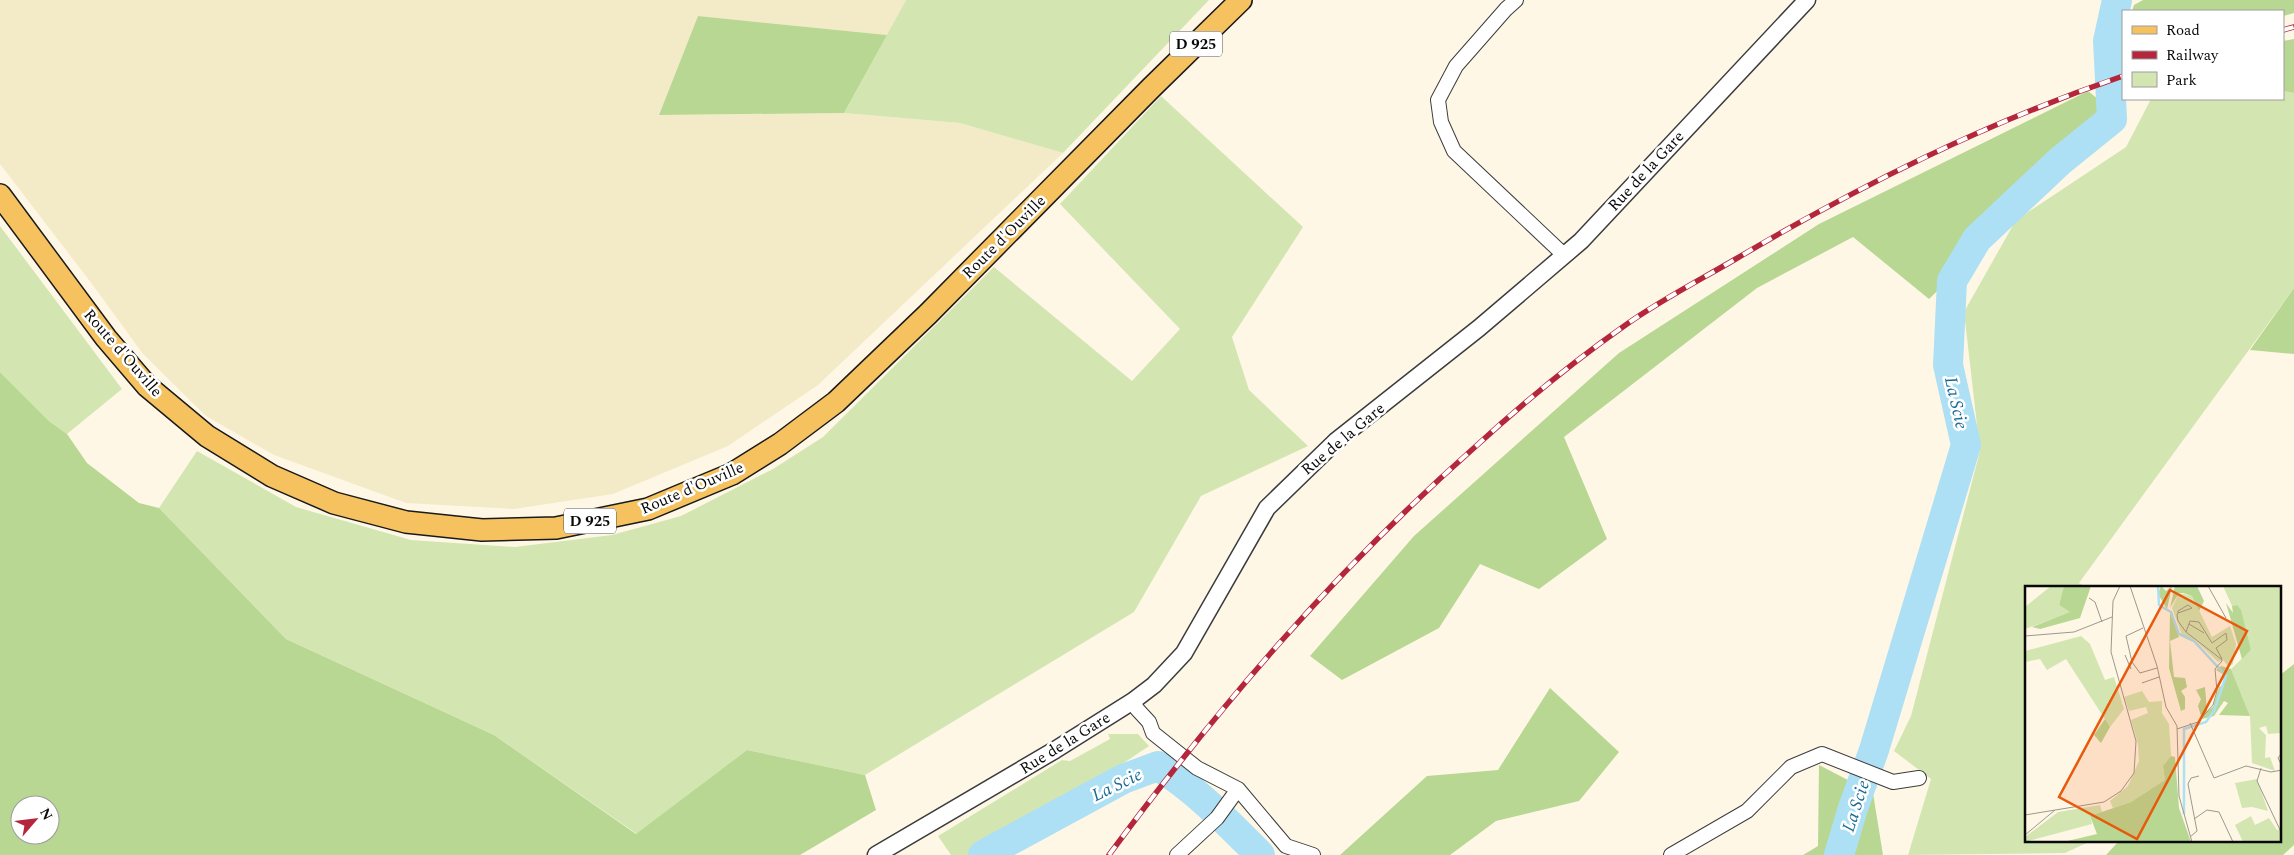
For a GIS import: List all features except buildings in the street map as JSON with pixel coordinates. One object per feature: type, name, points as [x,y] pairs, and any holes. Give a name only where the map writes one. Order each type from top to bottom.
[{"type":"main road","name":"Route d'Ouville","points":[[0,195],[106,338],[147,386],[207,436],[272,476],[334,503],[406,522],[482,530],[556,528],[648,509],[732,474],[780,444],[836,402],[928,314],[1241,0]]},
{"type":"street","points":[[1516,0],[1456,66],[1438,100],[1441,122],[1454,151],[1564,255]]},
{"type":"street","name":"Rue de la Gare","points":[[876,855],[1048,755],[1133,701],[1154,684],[1184,653],[1267,508],[1336,441],[1479,328],[1581,241],[1806,0]]},
{"type":"street","points":[[1133,701],[1137,709],[1149,722],[1153,733],[1197,768],[1236,793],[1286,846],[1313,855]]},
{"type":"street","points":[[1672,855],[1747,810],[1791,767],[1822,754],[1893,782],[1919,778]]},
{"type":"street","points":[[1177,855],[1217,818],[1236,793]]},
{"type":"shaded area","points":[[0,0],[906,0],[887,35],[698,16],[659,115],[844,113],[960,123],[1063,153],[818,385],[728,446],[613,494],[514,509],[406,503],[274,455],[206,416],[143,354],[0,164]]},
{"type":"green space","points":[[906,0],[1209,0],[1063,153],[960,123],[844,113]]},
{"type":"green space","points":[[2143,0],[2294,0],[2294,13],[2284,16],[2284,10],[2132,10],[2134,5]]},
{"type":"green space","points":[[698,16],[887,35],[844,113],[659,115]]},
{"type":"green space","points":[[2294,39],[2294,93],[2284,91],[2284,41]]},
{"type":"green space","points":[[2088,91],[2104,104],[2079,152],[1929,299],[1853,237],[1757,288],[1564,437],[1607,539],[1539,589],[1480,564],[1439,628],[1342,680],[1310,656],[1414,536],[1619,353],[1819,224]]},
{"type":"green space","points":[[2284,91],[2294,93],[2294,288],[2079,583],[2084,586],[2025,586],[2025,842],[2089,842],[2065,853],[1908,855],[1931,779],[1894,751],[1911,716],[1980,451],[1964,312],[2016,220],[2126,147],[2150,100],[2284,100]]},
{"type":"green space","points":[[1161,96],[1303,227],[1232,337],[1249,390],[1308,446],[1201,496],[1134,612],[865,775],[747,750],[637,834],[494,735],[286,639],[159,508],[197,451],[296,507],[411,540],[515,547],[612,535],[681,516],[773,469],[823,437],[994,267],[1132,381],[1180,329],[1060,204]]},
{"type":"green space","points":[[0,226],[122,389],[67,434],[49,421],[0,372]]},
{"type":"green space","points":[[2294,288],[2294,354],[2250,350]]},
{"type":"green space","points":[[0,372],[49,421],[67,434],[87,463],[139,503],[159,508],[286,639],[494,735],[636,834],[747,750],[865,775],[876,810],[800,855],[0,855]]},
{"type":"green space","points":[[2294,664],[2294,845],[2283,855],[2106,855],[2118,842],[2282,842],[2282,673]]},
{"type":"green space","points":[[1550,688],[1619,752],[1579,801],[1496,821],[1450,855],[1340,855],[1427,776],[1498,770]]},
{"type":"green space","points":[[1108,734],[1138,734],[1149,746],[1033,824],[970,855],[951,855],[938,836],[1062,760],[1070,761],[1110,739]]},
{"type":"green space","points":[[1819,765],[1873,793],[1883,855],[1803,855],[1818,846]]},
{"type":"waterway","name":"La Scie","points":[[1839,855],[1853,808],[1874,750],[1966,445],[1948,365],[1952,281],[1977,239],[2060,161],[2112,119],[2108,41],[2117,0]]},
{"type":"waterway","name":"La Scie","points":[[983,855],[1123,779],[1158,766],[1199,796],[1260,855]]},
{"type":"railway","points":[[2284,30],[2294,27]]},
{"type":"railway","points":[[1109,855],[1236,693],[1327,591],[1424,494],[1512,414],[1588,353],[1627,324],[1666,299],[1781,233],[1876,182],[1972,135],[2072,94],[2122,76]]}]
